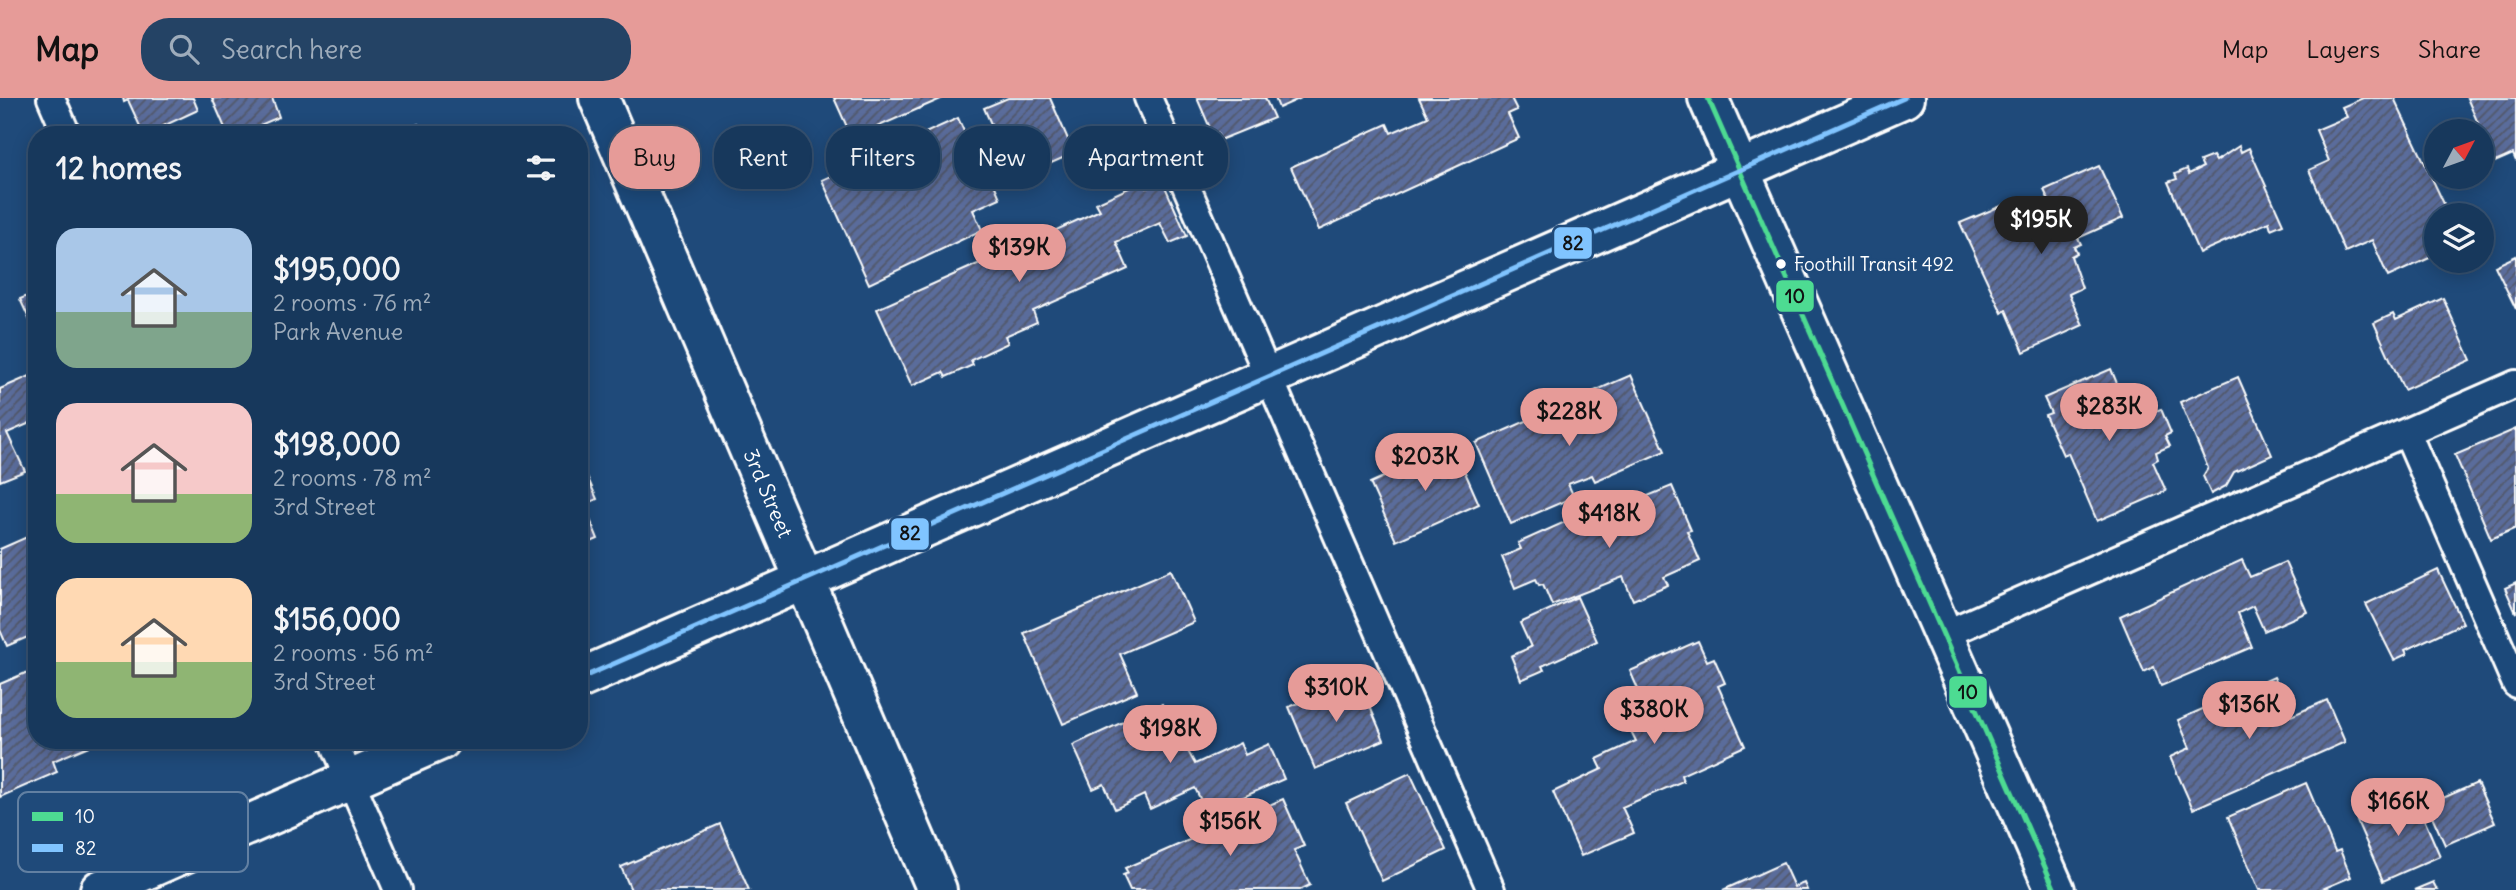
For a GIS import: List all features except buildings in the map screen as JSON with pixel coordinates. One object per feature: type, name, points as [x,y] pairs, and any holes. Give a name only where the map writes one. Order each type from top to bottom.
[{"type":"street","name":"3rd Street","points":[[598,98],[937,890]]},
{"type":"street","points":[[1708,98],[2055,890]]},
{"type":"street","points":[[588,675],[1738,168],[1904,98]]},
{"type":"street","points":[[248,825],[421,749]]},
{"type":"street","points":[[100,890],[141,872]]},
{"type":"lane","points":[[51,98],[63,126]]},
{"type":"lane","points":[[1148,98],[1492,890]]},
{"type":"lane","points":[[1945,634],[2516,384]]},
{"type":"lane","points":[[2407,433],[2516,684]]},
{"type":"lane","points":[[337,749],[398,890]]},
{"type":"transit line","name":"10","points":[[1708,98],[2055,890]]},
{"type":"transit line","name":"82","points":[[588,675],[1904,98]]},
{"type":"place","name":"Foothill Transit 492","points":[[1781,264]]}]
